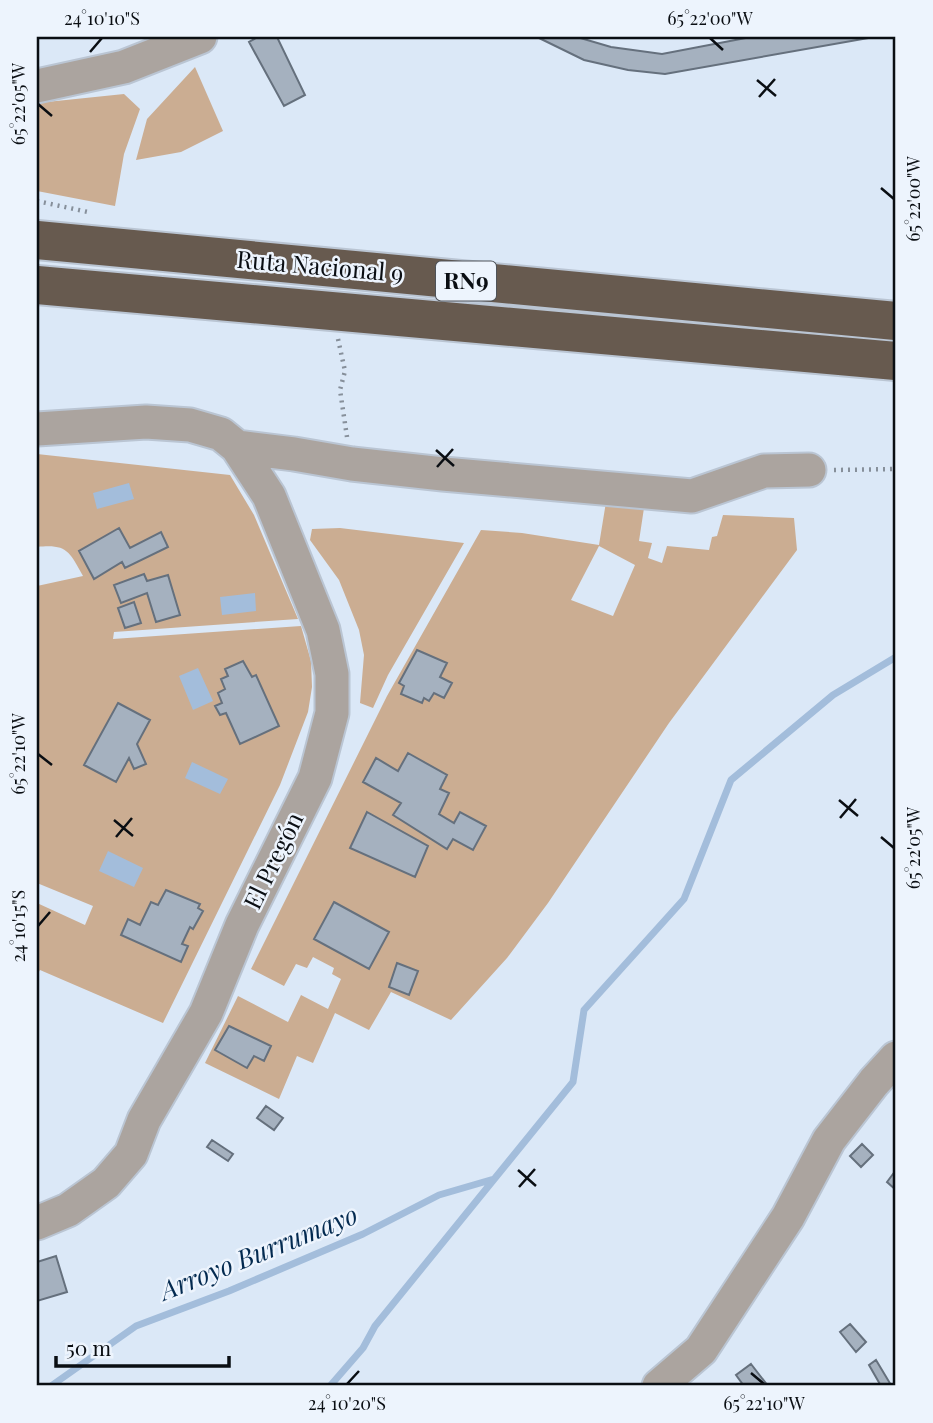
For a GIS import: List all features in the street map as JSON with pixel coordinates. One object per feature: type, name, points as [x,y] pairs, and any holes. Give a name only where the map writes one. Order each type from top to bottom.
[{"type":"highway","points":[[37,223],[100,235],[131,249]]},
{"type":"highway","name":"Ruta Nacional 9","points":[[37,240],[896,321]]},
{"type":"highway","name":"Ruta Nacional 9","points":[[37,285],[896,361]]},
{"type":"street","points":[[37,86],[124,67],[200,37]]},
{"type":"street","points":[[37,429],[146,422],[190,425],[221,434],[237,447],[352,464],[692,496],[764,471],[809,470]]},
{"type":"street","name":"El Pregón","points":[[37,1223],[68,1210],[106,1183],[131,1154],[144,1120],[206,1013],[242,925],[314,778],[325,743],[332,713],[332,674],[323,630],[269,496],[237,447]]},
{"type":"street","points":[[659,1386],[701,1350],[788,1217],[829,1140],[896,1058]]},
{"type":"path","points":[[330,312],[345,370],[340,390],[352,464]]},
{"type":"path","points":[[809,470],[896,468]]},
{"type":"shaded area","points":[[195,67],[223,131],[181,152],[136,160],[147,119]]},
{"type":"shaded area","points":[[124,94],[140,109],[124,154],[115,206],[37,191],[37,103]]},
{"type":"shaded area","points":[[37,454],[230,475],[254,515],[298,619],[114,632],[113,639],[301,626],[311,661],[312,687],[308,712],[280,785],[163,1023],[40,970],[37,975],[37,903],[85,925],[93,906],[37,883],[37,586],[83,576],[66,551],[55,547],[37,547]]},
{"type":"shaded area","points":[[606,502],[644,508],[639,541],[652,543],[648,558],[662,563],[667,546],[709,550],[712,537],[717,536],[723,515],[794,518],[797,550],[669,723],[548,903],[507,958],[451,1020],[391,992],[369,1030],[335,1013],[313,1063],[297,1056],[279,1099],[205,1063],[238,996],[288,1022],[301,995],[328,1009],[341,979],[332,974],[334,968],[313,957],[307,968],[296,964],[284,986],[251,969],[387,696],[481,530],[522,533],[599,545]],"holes":[[[599,546],[635,565],[613,616],[571,600]]]},
{"type":"shaded area","points":[[340,528],[464,543],[388,675],[373,708],[360,703],[364,655],[359,630],[339,580],[310,540],[312,529]]},
{"type":"water","points":[[129,483],[134,499],[97,509],[93,493]]},
{"type":"water","points":[[255,593],[256,611],[222,615],[220,597]]},
{"type":"water","points":[[198,668],[213,701],[193,710],[179,676]]},
{"type":"water","points":[[192,762],[228,779],[220,794],[185,778]]},
{"type":"water","points":[[108,851],[143,868],[134,887],[99,871]]},
{"type":"building","points":[[258,37],[277,37],[305,95],[284,106],[249,42]]},
{"type":"building","points":[[537,37],[577,37],[611,47],[662,54],[751,37],[874,37],[665,74],[628,70],[584,60]]},
{"type":"building","points":[[119,528],[130,548],[161,532],[168,547],[125,568],[122,562],[94,579],[79,551]]},
{"type":"building","points":[[144,574],[147,581],[168,575],[180,615],[156,622],[147,593],[121,603],[114,585]]},
{"type":"building","points":[[134,602],[141,623],[125,628],[118,608]]},
{"type":"building","points":[[417,650],[447,663],[440,677],[452,683],[444,698],[434,693],[429,701],[424,698],[422,703],[401,694],[404,686],[399,683]]},
{"type":"building","points":[[243,661],[252,677],[256,675],[279,726],[240,744],[226,713],[220,715],[215,706],[222,703],[218,693],[225,689],[221,679],[228,676],[225,669]]},
{"type":"building","points":[[118,703],[150,720],[137,744],[146,764],[134,769],[129,758],[116,782],[84,765]]},
{"type":"building","points":[[408,753],[447,775],[440,789],[449,793],[439,814],[454,823],[460,812],[486,826],[473,850],[453,839],[447,849],[393,815],[401,803],[363,782],[376,758],[398,771]]},
{"type":"building","points":[[367,812],[428,846],[415,877],[350,848]]},
{"type":"building","points":[[166,890],[200,904],[198,908],[203,911],[193,929],[190,927],[182,944],[188,946],[181,962],[121,935],[128,919],[140,925],[151,902],[158,905]]},
{"type":"building","points":[[334,902],[389,932],[369,969],[314,939]]},
{"type":"building","points":[[397,963],[418,971],[409,995],[389,987]]},
{"type":"building","points":[[229,1026],[271,1046],[264,1061],[254,1056],[247,1068],[215,1050]]},
{"type":"building","points":[[266,1106],[283,1118],[274,1130],[257,1118]]},
{"type":"building","points":[[212,1140],[233,1154],[228,1161],[207,1147]]},
{"type":"building","points":[[862,1144],[873,1155],[861,1167],[850,1156]]},
{"type":"building","points":[[896,1170],[896,1190],[887,1182]]},
{"type":"building","points":[[56,1256],[67,1292],[37,1301],[37,1262]]},
{"type":"building","points":[[850,1324],[866,1342],[856,1352],[840,1332]]},
{"type":"building","points":[[876,1360],[891,1385],[881,1386],[869,1365]]},
{"type":"building","points":[[751,1364],[768,1386],[744,1386],[736,1375]]},
{"type":"waterway","name":"Arroyo Burrumayo","points":[[330,1386],[363,1348],[375,1326],[573,1082],[584,1010],[684,899],[731,780],[833,695],[896,657]]},
{"type":"waterway","name":"Arroyo Burrumayo","points":[[51,1386],[136,1326],[229,1291],[363,1234],[439,1195],[494,1179]]}]
